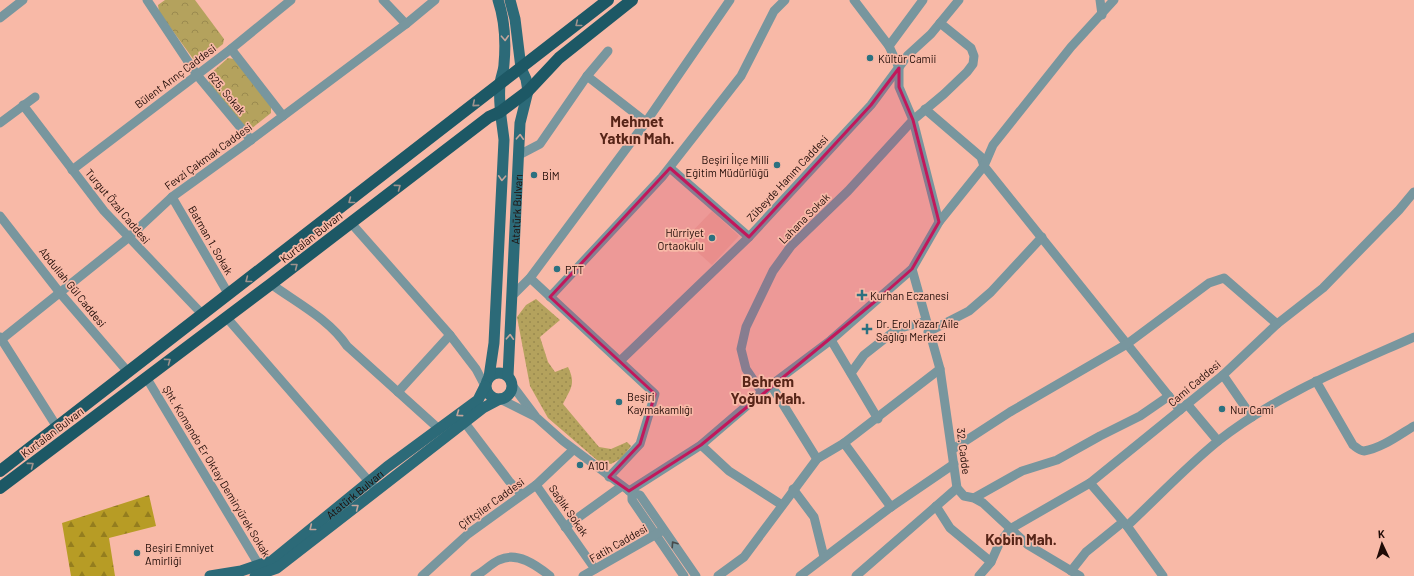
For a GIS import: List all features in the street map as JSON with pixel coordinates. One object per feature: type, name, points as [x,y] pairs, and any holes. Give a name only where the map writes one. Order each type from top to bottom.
[{"type":"highway","name":"Kurtalan Bulvarı","points":[[0,471],[608,0]]},
{"type":"highway","name":"Kurtalan Bulvarı","points":[[0,488],[146,377],[228,318],[489,117],[500,112],[528,91],[559,58],[632,0]]},
{"type":"main road","name":"Atatürk Bulvarı","points":[[255,576],[265,571],[272,560],[369,481],[478,400],[487,382],[494,343],[504,140],[500,112],[500,84],[504,65],[506,39],[502,11],[498,0]]},
{"type":"main road","name":"Atatürk Bulvarı","points":[[510,0],[515,19],[521,68],[526,79],[528,91],[520,123],[512,296],[510,381]]},
{"type":"main road","points":[[496,373],[510,381],[510,393],[500,399],[488,394],[487,382],[496,373]]},
{"type":"main road","name":"Atatürk Bulvarı","points":[[210,576],[265,571],[277,568],[484,408],[500,399]]},
{"type":"street","points":[[0,18],[23,0]]},
{"type":"street","name":"625. Sokak","points":[[147,0],[197,75],[251,140]]},
{"type":"street","name":"Bülent Arınç Caddesi","points":[[72,170],[231,49],[291,0]]},
{"type":"street","points":[[383,0],[406,24]]},
{"type":"street","name":"Fevzi Çakmak Caddesi","points":[[1,338],[128,238],[172,197],[406,24],[435,0]]},
{"type":"street","points":[[512,296],[530,278],[646,122],[730,0]]},
{"type":"street","points":[[550,297],[670,168],[740,76],[774,11],[785,0]]},
{"type":"street","points":[[854,0],[889,46],[899,68],[900,87],[913,120],[939,222]]},
{"type":"street","points":[[889,46],[923,0]]},
{"type":"street","name":"Zübeyde Hanım Caddesi","points":[[620,361],[749,237],[871,105],[908,55],[940,23],[959,0]]},
{"type":"street","points":[[1100,0],[1102,15]]},
{"type":"street","points":[[565,527],[701,445],[763,394],[771,385],[831,340],[912,269],[939,222],[984,166],[993,145],[1071,47],[1102,15],[1114,0]]},
{"type":"street","name":"Lahana Sokak","points":[[763,394],[746,369],[741,349],[746,327],[773,271],[792,246],[848,191],[913,120],[967,72],[973,64],[974,56],[971,48],[940,23]]},
{"type":"street","points":[[231,49],[283,116]]},
{"type":"street","points":[[519,155],[540,144],[587,76],[608,51]]},
{"type":"street","points":[[587,76],[646,122]]},
{"type":"street","points":[[0,123],[35,97]]},
{"type":"street","name":"Turgut Özal Caddesi","points":[[23,105],[104,211],[202,315]]},
{"type":"street","points":[[926,109],[981,157],[984,166],[1169,396],[1184,407],[1218,441]]},
{"type":"street","points":[[670,168],[749,237]]},
{"type":"street","name":"Cami Caddesi","points":[[979,576],[991,562],[999,544],[1010,529],[1090,483],[1223,375],[1276,324],[1323,288],[1399,210],[1414,192]]},
{"type":"street","name":"Batman 1. Sokak","points":[[172,197],[229,295]]},
{"type":"street","name":"Abdullah Gül Caddesi","points":[[0,216],[60,293],[128,372]]},
{"type":"street","points":[[351,222],[450,335],[487,382]]},
{"type":"street","points":[[928,332],[969,311],[991,292],[1042,237]]},
{"type":"street","name":"32. Cadde","points":[[912,269],[928,332],[940,369],[958,488],[964,496],[974,498],[1028,545],[1080,576]]},
{"type":"street","points":[[530,278],[655,394],[640,444],[609,477]]},
{"type":"street","points":[[953,449],[1010,412],[1127,344],[1209,283],[1224,278],[1276,324]]},
{"type":"street","points":[[271,284],[329,326],[339,335],[347,346],[439,429]]},
{"type":"street","points":[[228,318],[376,491]]},
{"type":"street","points":[[851,373],[864,354],[897,328],[926,321]]},
{"type":"street","points":[[398,392],[450,335]]},
{"type":"street","points":[[1072,571],[1086,552],[1125,524],[1218,441],[1252,417],[1316,381],[1414,336]]},
{"type":"street","points":[[1,338],[57,427]]},
{"type":"street","points":[[831,340],[878,419]]},
{"type":"street","points":[[718,576],[744,556],[817,459],[844,444],[878,419],[940,369]]},
{"type":"street","points":[[1223,375],[1252,417]]},
{"type":"street","name":"Şht. Komando Er Oktay Demiryürek Sokak","points":[[146,377],[265,571]]},
{"type":"street","points":[[510,381],[536,417],[573,450],[628,490],[632,500],[696,576]]},
{"type":"street","points":[[1316,381],[1353,445],[1359,450],[1364,451],[1387,442],[1414,426]]},
{"type":"street","points":[[771,385],[817,459]]},
{"type":"street","points":[[974,498],[1022,471],[1057,460],[1140,416],[1169,396]]},
{"type":"street","points":[[500,399],[536,417]]},
{"type":"street","points":[[465,423],[509,481],[521,494]]},
{"type":"street","points":[[844,444],[891,507]]},
{"type":"street","points":[[701,445],[729,471],[782,505]]},
{"type":"street","name":"Çiftçiler Caddesi","points":[[422,576],[468,534],[521,494],[536,485],[573,450]]},
{"type":"street","points":[[800,576],[891,507],[954,464]]},
{"type":"street","points":[[1090,483],[1125,524],[1163,576]]},
{"type":"street","name":"Sağlık Sokak","points":[[536,485],[595,569]]},
{"type":"street","points":[[856,576],[958,488]]},
{"type":"street","points":[[793,489],[814,517],[824,557]]},
{"type":"street","points":[[936,506],[950,528],[991,562]]},
{"type":"street","points":[[660,532],[684,576]]},
{"type":"street","name":"Fatih Caddesi","points":[[583,576],[660,532]]},
{"type":"street","points":[[475,576],[498,560],[510,556],[522,558],[550,576]]},
{"type":"highlighted area","points":[[899,68],[899,87],[913,120],[939,222],[912,269],[878,299],[701,445],[629,491],[609,477],[640,444],[655,394],[550,297],[670,168],[749,237],[871,105]]},
{"type":"shaded area","name":"Hürriyet Ortaokulu","points":[[712,211],[739,236],[712,265],[684,240]]},
{"type":"green space","points":[[165,0],[195,0],[224,39],[223,44],[200,62],[194,60],[159,12],[158,5]]},
{"type":"green space","points":[[228,58],[234,59],[271,106],[271,113],[251,129],[243,128],[209,84],[209,75]]},
{"type":"green space","points":[[536,299],[560,320],[540,337],[548,362],[555,372],[568,367],[572,378],[572,386],[563,404],[599,447],[611,449],[627,442],[631,446],[622,458],[611,464],[598,461],[548,418],[530,386],[517,317],[526,305]]},
{"type":"green space","points":[[149,495],[156,526],[109,538],[115,576],[71,576],[62,523]]},
{"type":"place","name":"Kültür Camii","points":[[870,58]]},
{"type":"place","name":"Beşiri İlçe Milli Eğitim Müdürlüğü","points":[[777,165]]},
{"type":"place","name":"BİM","points":[[534,175]]},
{"type":"place","name":"Hürriyet Ortaokulu","points":[[712,238]]},
{"type":"place","name":"PTT","points":[[557,269]]},
{"type":"place","name":"Kurhan Eczanesi","points":[[862,295]]},
{"type":"place","name":"Dr. Erol Yazar Aile Sağlığı Merkezi","points":[[867,329]]},
{"type":"place","name":"Beşiri Kaymakamlığı","points":[[619,402]]},
{"type":"place","name":"Nur Cami","points":[[1222,409]]},
{"type":"place","name":"A101","points":[[580,465]]},
{"type":"place","name":"Beşiri Emniyet Amirliği","points":[[137,553]]},
{"type":"district","name":"Mehmet Yatkın Mah.","points":[[637,130]]},
{"type":"district","name":"Behrem Yoğun Mah.","points":[[768,390]]},
{"type":"district","name":"Kobin Mah.","points":[[1021,539]]}]
